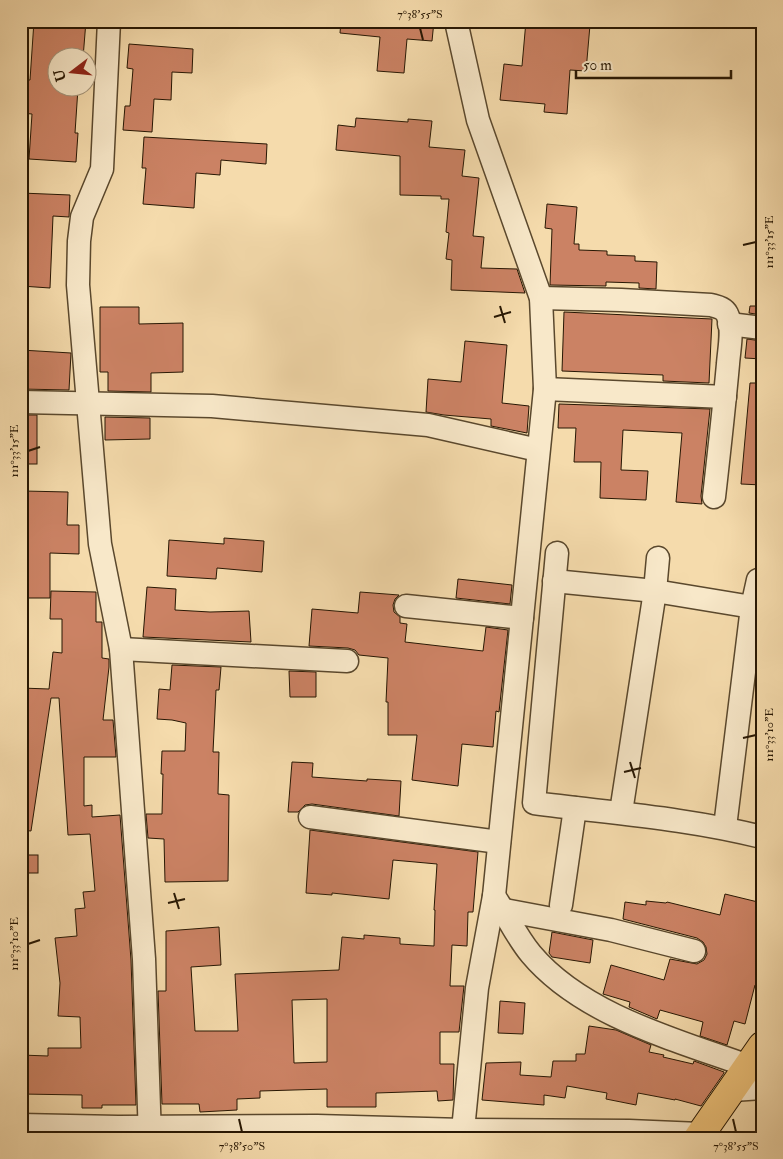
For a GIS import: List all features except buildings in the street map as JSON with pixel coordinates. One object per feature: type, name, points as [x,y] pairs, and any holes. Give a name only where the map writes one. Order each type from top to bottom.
[{"type":"main road","points":[[699,1136],[733,1090],[757,1067]]},
{"type":"street","points":[[110,21],[102,169],[82,217],[79,241],[78,285],[100,544],[120,649],[144,959],[150,1132]]},
{"type":"street","points":[[456,21],[478,120],[540,298],[545,389],[499,842],[499,903],[477,988],[464,1130]]},
{"type":"street","points":[[540,298],[711,305],[720,307],[725,311],[728,316],[730,330],[714,498]]},
{"type":"street","points":[[729,324],[762,328]]},
{"type":"street","points":[[545,389],[725,397]]},
{"type":"street","points":[[21,402],[212,406],[428,425],[538,450]]},
{"type":"street","points":[[557,553],[534,803],[621,812],[725,827],[762,837]]},
{"type":"street","points":[[621,812],[655,591],[658,558]]},
{"type":"street","points":[[725,827],[752,607],[758,580],[762,581]]},
{"type":"street","points":[[554,581],[655,591],[752,607]]},
{"type":"street","points":[[406,606],[522,618]]},
{"type":"street","points":[[120,649],[348,661]]},
{"type":"street","points":[[561,905],[575,808]]},
{"type":"street","points":[[310,817],[499,842]]},
{"type":"street","points":[[499,903],[694,951]]},
{"type":"street","points":[[499,903],[530,954],[551,975],[574,992],[614,1015],[683,1043],[757,1067]]},
{"type":"street","points":[[21,1125],[118,1127],[150,1132],[317,1126],[464,1130],[629,1131],[699,1136]]}]
